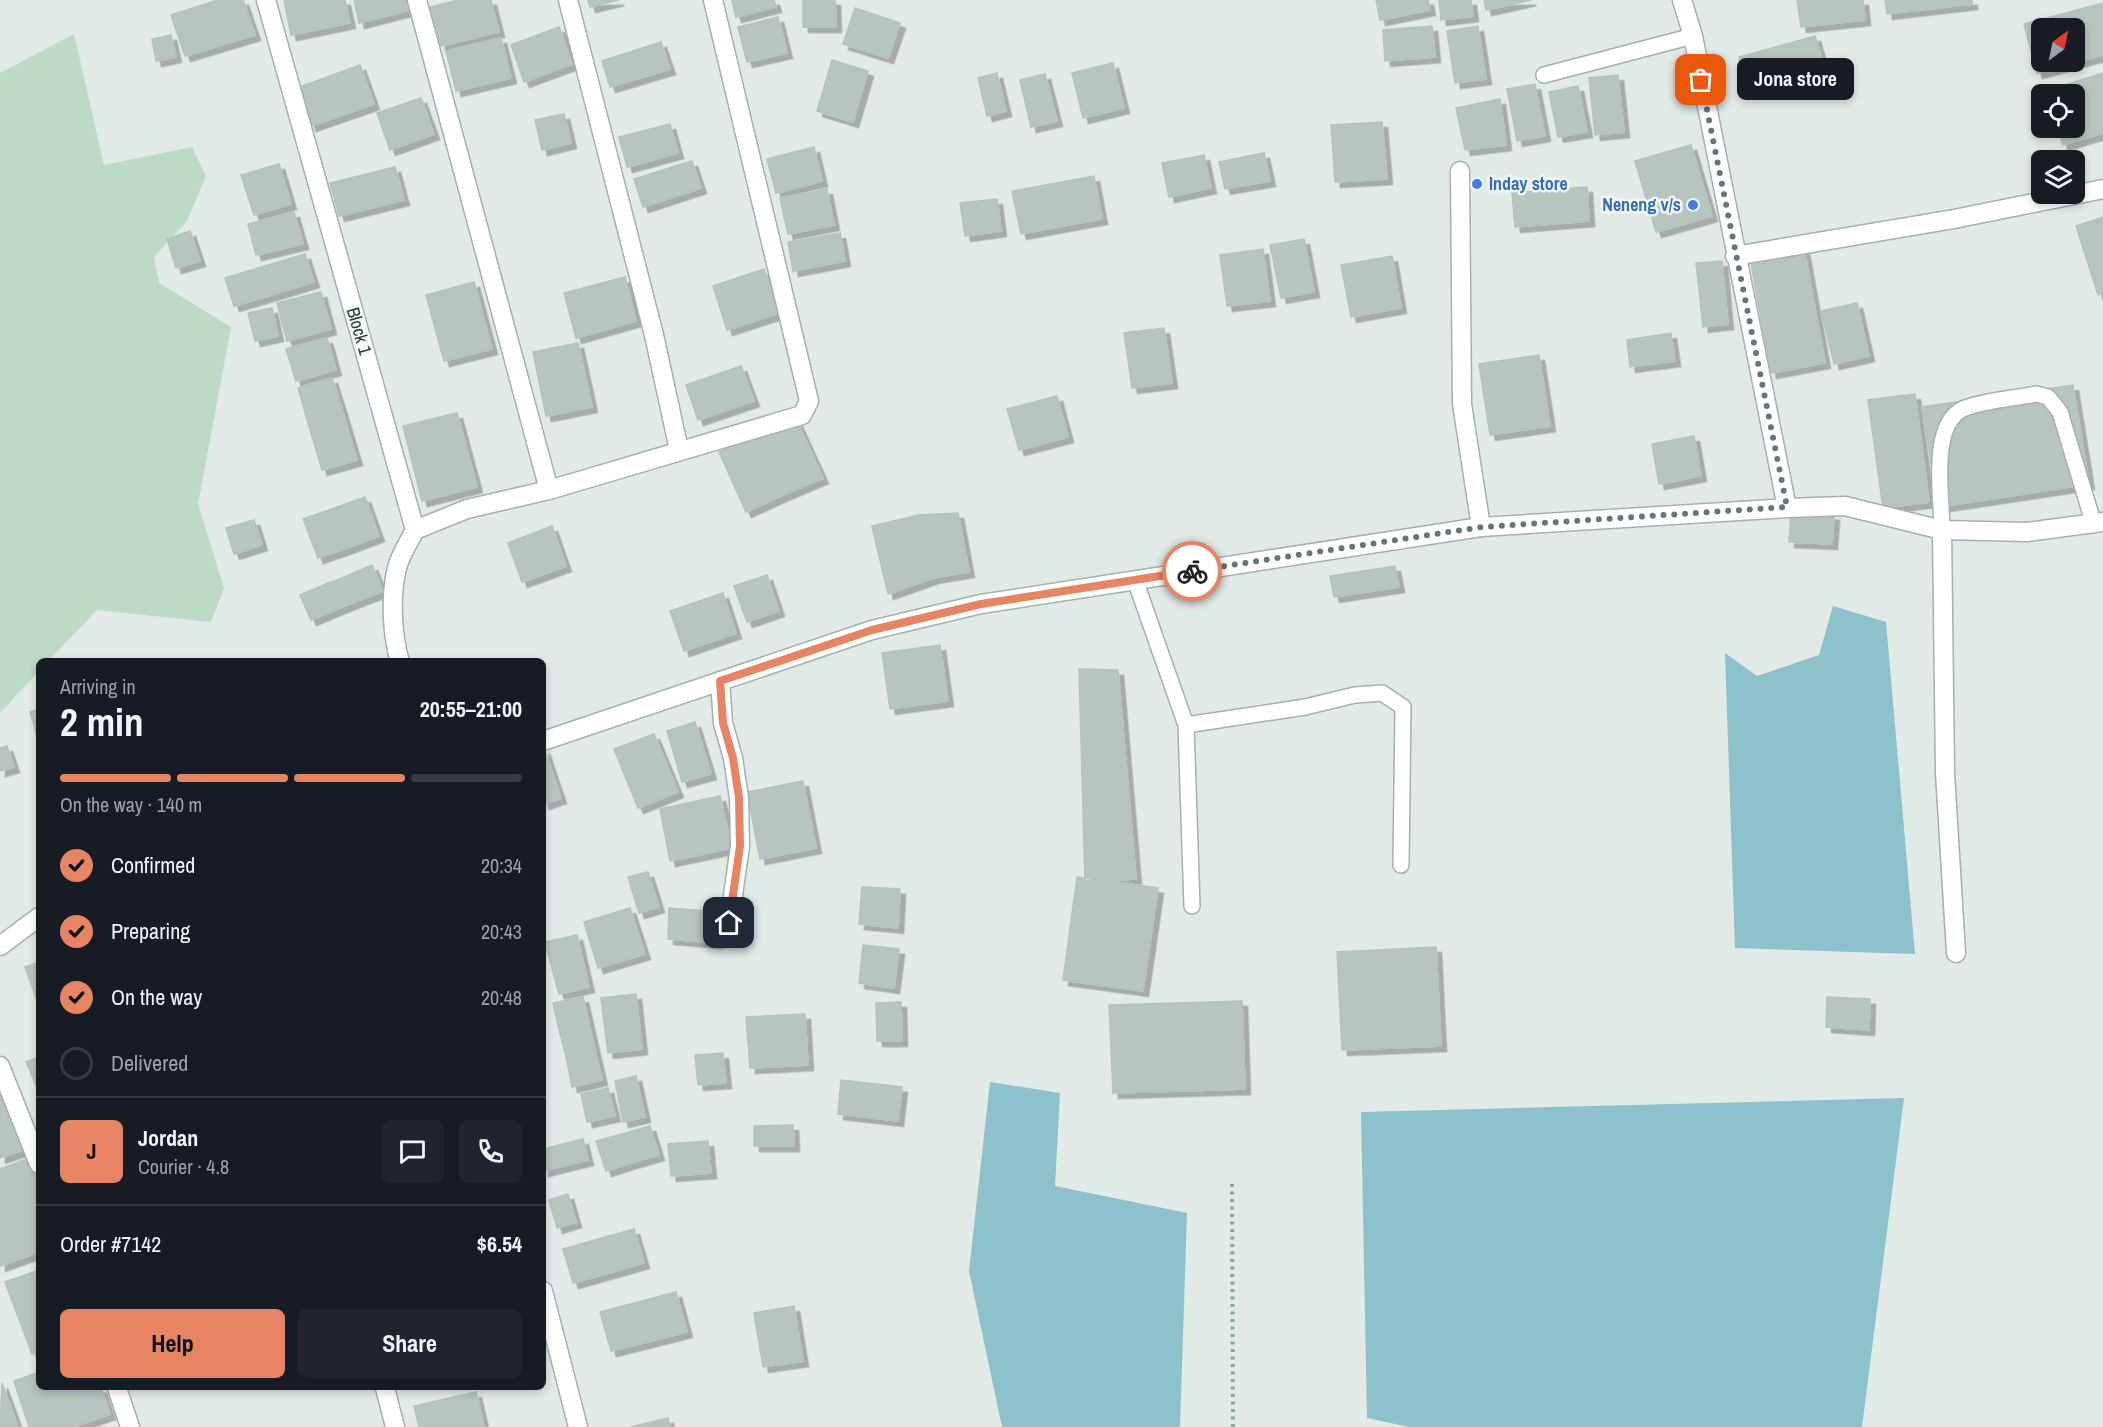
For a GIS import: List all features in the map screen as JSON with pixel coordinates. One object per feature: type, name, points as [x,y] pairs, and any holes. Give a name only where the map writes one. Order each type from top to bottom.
[{"type":"street","name":"Block 1","points":[[266,0],[415,530]]},
{"type":"street","points":[[417,0],[549,490]]},
{"type":"street","points":[[568,0],[654,334],[679,450]]},
{"type":"street","points":[[399,658],[395,646],[397,567],[415,530],[467,509],[549,490],[802,415],[809,400],[713,0]]},
{"type":"street","points":[[1682,0],[1693,36],[1735,256],[1787,507]]},
{"type":"street","points":[[1460,171],[1462,404],[1482,527]]},
{"type":"street","points":[[1735,256],[1954,219],[2103,189]]},
{"type":"street","points":[[546,740],[872,630],[981,604],[1482,527],[1787,507],[1845,506],[1942,530],[2027,532],[2098,524]]},
{"type":"street","points":[[1942,530],[1945,773],[1956,953]]},
{"type":"street","points":[[720,681],[723,723],[733,758],[739,798],[740,846],[729,923]]},
{"type":"street","points":[[0,946],[36,918]]},
{"type":"street","points":[[0,1066],[36,1156]]},
{"type":"street","points":[[546,1303],[578,1427]]},
{"type":"street","points":[[118,1390],[130,1427]]},
{"type":"street","points":[[386,1390],[396,1427]]},
{"type":"lane","points":[[1544,75],[1693,36]]},
{"type":"lane","points":[[1942,530],[1940,439],[1949,421],[1963,409],[2036,394],[2048,397],[2060,412],[2098,524]]},
{"type":"lane","points":[[1136,580],[1186,724],[1192,906]]},
{"type":"lane","points":[[1186,724],[1305,707],[1355,695],[1382,693],[1404,707],[1401,865]]},
{"type":"path","points":[[1232,1184],[1233,1427]]},
{"type":"green space","points":[[74,34],[104,165],[192,147],[206,176],[187,221],[154,257],[159,283],[231,327],[198,504],[224,588],[211,622],[97,610],[51,658],[36,658],[36,674],[0,713],[0,73]]},
{"type":"water","points":[[1833,606],[1886,622],[1915,954],[1735,948],[1725,653],[1757,676],[1819,655]]},
{"type":"water","points":[[990,1082],[1060,1093],[1055,1186],[1187,1213],[1180,1427],[1002,1427],[969,1271]]},
{"type":"water","points":[[1904,1098],[1862,1427],[1409,1427],[1367,1418],[1361,1112]]},
{"type":"building","points":[[218,0],[243,0],[255,35],[185,56],[171,15]]},
{"type":"building","points":[[284,0],[345,0],[350,23],[291,35]]},
{"type":"building","points":[[354,0],[407,0],[410,10],[359,23]]},
{"type":"building","points":[[458,0],[491,0],[499,32],[441,46],[430,7]]},
{"type":"building","points":[[588,0],[619,0],[590,7]]},
{"type":"building","points":[[732,0],[774,0],[776,7],[736,17]]},
{"type":"building","points":[[803,0],[835,0],[836,27],[803,27]]},
{"type":"building","points":[[1376,0],[1428,0],[1430,10],[1380,20]]},
{"type":"building","points":[[1439,0],[1471,0],[1473,16],[1441,20]]},
{"type":"building","points":[[1484,0],[1531,0],[1486,10]]},
{"type":"building","points":[[1797,0],[1863,0],[1865,20],[1801,27]]},
{"type":"building","points":[[1885,0],[1972,0],[1972,4],[1887,14]]},
{"type":"building","points":[[2103,3],[2103,55],[2085,60],[2085,18],[2047,18]]},
{"type":"building","points":[[855,8],[900,23],[888,58],[843,44]]},
{"type":"building","points":[[778,17],[787,53],[747,62],[738,27]]},
{"type":"building","points":[[2031,22],[2031,50],[2024,24]]},
{"type":"building","points":[[1432,26],[1435,57],[1385,61],[1383,30]]},
{"type":"building","points":[[1478,26],[1486,79],[1455,83],[1447,31]]},
{"type":"building","points":[[559,27],[572,64],[524,82],[511,45]]},
{"type":"building","points":[[171,35],[176,57],[156,61],[152,39]]},
{"type":"building","points":[[1815,36],[1826,73],[1749,94],[1739,57]]},
{"type":"building","points":[[501,38],[511,78],[456,91],[446,51]]},
{"type":"building","points":[[661,42],[670,69],[610,87],[602,61]]},
{"type":"building","points":[[832,60],[868,71],[853,122],[817,111]]},
{"type":"building","points":[[1113,63],[1124,108],[1083,118],[1072,73]]},
{"type":"building","points":[[360,65],[374,104],[311,126],[297,88]]},
{"type":"building","points":[[997,73],[1006,111],[987,116],[978,78]]},
{"type":"building","points":[[2103,73],[2103,133],[2063,145],[2061,138],[2085,138],[2085,84],[2068,84]]},
{"type":"building","points":[[1045,74],[1057,121],[1031,127],[1020,80]]},
{"type":"building","points":[[1618,75],[1624,132],[1595,135],[1589,78]]},
{"type":"building","points":[[1535,84],[1545,136],[1517,141],[1507,89]]},
{"type":"building","points":[[1578,86],[1587,132],[1558,137],[1549,92]]},
{"type":"building","points":[[421,98],[434,134],[390,150],[377,113]]},
{"type":"building","points":[[1500,99],[1506,145],[1465,150],[1456,108]]},
{"type":"building","points":[[564,114],[571,143],[542,150],[535,120]]},
{"type":"building","points":[[1382,122],[1387,179],[1335,182],[1331,125]]},
{"type":"building","points":[[670,124],[678,153],[627,167],[619,137]]},
{"type":"building","points":[[1691,145],[1712,216],[1656,232],[1635,161]]},
{"type":"building","points":[[814,147],[822,181],[776,193],[767,159]]},
{"type":"building","points":[[1264,153],[1270,181],[1225,189],[1219,162]]},
{"type":"building","points":[[1204,155],[1211,188],[1169,197],[1162,163]]},
{"type":"building","points":[[692,161],[701,188],[643,207],[634,179]]},
{"type":"building","points":[[279,164],[291,204],[254,215],[241,175]]},
{"type":"building","points":[[395,167],[404,200],[339,216],[330,183]]},
{"type":"building","points":[[1094,176],[1102,219],[1064,226],[1056,183]]},
{"type":"building","points":[[1056,183],[1064,226],[1021,234],[1012,191]]},
{"type":"building","points":[[1587,187],[1589,221],[1515,227],[1512,193]]},
{"type":"building","points":[[827,189],[834,225],[788,234],[780,198]]},
{"type":"building","points":[[997,199],[1001,231],[965,236],[960,203]]},
{"type":"building","points":[[294,212],[303,244],[256,255],[248,224]]},
{"type":"building","points":[[2103,217],[2103,293],[2098,295],[2076,226]]},
{"type":"building","points":[[190,231],[200,261],[176,268],[167,239]]},
{"type":"building","points":[[840,233],[845,261],[793,271],[788,242]]},
{"type":"building","points":[[1304,239],[1314,292],[1281,298],[1270,245]]},
{"type":"building","points":[[1804,248],[1814,303],[1760,313],[1750,258]]},
{"type":"building","points":[[1263,249],[1270,301],[1227,306],[1220,255]]},
{"type":"building","points":[[305,254],[314,282],[234,306],[225,278]]},
{"type":"building","points":[[1392,256],[1401,308],[1351,317],[1341,265]]},
{"type":"building","points":[[1722,261],[1728,324],[1703,327],[1696,263]]},
{"type":"building","points":[[764,269],[779,313],[727,330],[713,286]]},
{"type":"building","points":[[625,277],[636,321],[576,338],[564,293]]},
{"type":"building","points":[[474,282],[492,349],[444,361],[426,295]]},
{"type":"building","points":[[321,292],[331,329],[287,341],[277,303]]},
{"type":"building","points":[[1814,303],[1825,363],[1771,373],[1760,313]]},
{"type":"building","points":[[1857,303],[1869,356],[1834,364],[1821,311]]},
{"type":"building","points":[[272,308],[278,336],[255,341],[248,313]]},
{"type":"building","points":[[1164,328],[1172,383],[1132,388],[1124,333]]},
{"type":"building","points":[[1671,333],[1675,361],[1630,367],[1627,340]]},
{"type":"building","points":[[327,338],[336,370],[296,381],[286,349]]},
{"type":"building","points":[[578,343],[592,407],[546,416],[533,352]]},
{"type":"building","points":[[1539,355],[1550,426],[1490,435],[1479,364]]},
{"type":"building","points":[[741,366],[754,401],[698,420],[686,385]]},
{"type":"building","points":[[332,378],[343,413],[308,423],[298,388]]},
{"type":"building","points":[[2073,385],[2089,484],[1938,507],[1922,407]]},
{"type":"building","points":[[1915,394],[1929,502],[1883,508],[1868,400]]},
{"type":"building","points":[[1057,396],[1068,437],[1019,450],[1007,409]]},
{"type":"building","points":[[343,413],[357,460],[322,470],[308,423]]},
{"type":"building","points":[[457,413],[477,487],[422,501],[403,426]]},
{"type":"building","points":[[797,421],[823,478],[783,495],[756,435]]},
{"type":"building","points":[[756,435],[783,495],[746,512],[719,452]]},
{"type":"building","points":[[1694,436],[1701,476],[1659,484],[1652,444]]},
{"type":"building","points":[[365,497],[379,536],[347,548],[332,509]]},
{"type":"building","points":[[332,509],[347,548],[318,558],[303,519]]},
{"type":"building","points":[[1791,512],[1834,515],[1832,544],[1789,542]]},
{"type":"building","points":[[958,513],[969,572],[933,578],[919,515]]},
{"type":"building","points":[[919,515],[933,578],[888,594],[872,526]]},
{"type":"building","points":[[254,520],[262,545],[234,554],[226,528]]},
{"type":"building","points":[[552,526],[566,566],[522,582],[508,543]]},
{"type":"building","points":[[372,565],[383,591],[357,601],[347,576]]},
{"type":"building","points":[[1395,566],[1399,587],[1334,597],[1330,576]]},
{"type":"building","points":[[767,575],[779,611],[747,622],[734,586]]},
{"type":"building","points":[[347,576],[357,601],[337,609],[326,584]]},
{"type":"building","points":[[326,584],[337,609],[311,620],[300,595]]},
{"type":"building","points":[[723,593],[736,633],[684,651],[670,611]]},
{"type":"building","points":[[940,645],[948,701],[890,709],[882,653]]},
{"type":"building","points":[[1079,669],[1118,670],[1136,879],[1085,881]]},
{"type":"building","points":[[36,710],[36,733],[30,712]]},
{"type":"building","points":[[695,722],[711,774],[682,782],[667,731]]},
{"type":"building","points":[[654,734],[678,792],[638,808],[614,749]]},
{"type":"building","points":[[7,746],[14,767],[0,771],[0,748]]},
{"type":"building","points":[[546,754],[561,798],[546,803]]},
{"type":"building","points":[[803,781],[816,848],[760,859],[747,792]]},
{"type":"building","points":[[720,796],[732,848],[670,861],[660,809]]},
{"type":"building","points":[[648,872],[659,907],[639,913],[628,877]]},
{"type":"building","points":[[1077,877],[1158,888],[1143,991],[1063,980]]},
{"type":"building","points":[[862,887],[900,889],[898,928],[859,924]]},
{"type":"building","points":[[630,908],[645,954],[598,968],[584,922]]},
{"type":"building","points":[[669,908],[720,912],[718,943],[668,939]]},
{"type":"building","points":[[577,935],[589,987],[559,994],[546,942]]},
{"type":"building","points":[[863,945],[899,949],[894,988],[859,983]]},
{"type":"building","points":[[1436,947],[1441,1046],[1342,1050],[1337,952]]},
{"type":"building","points":[[36,963],[36,998],[25,967]]},
{"type":"building","points":[[636,994],[642,1049],[608,1053],[601,998]]},
{"type":"building","points":[[583,997],[588,1019],[558,1026],[553,1003]]},
{"type":"building","points":[[1827,997],[1870,999],[1869,1030],[1826,1027]]},
{"type":"building","points":[[1242,1001],[1245,1089],[1113,1093],[1109,1005]]},
{"type":"building","points":[[901,1002],[902,1041],[877,1041],[876,1003]]},
{"type":"building","points":[[805,1014],[808,1065],[750,1068],[746,1017]]},
{"type":"building","points":[[588,1019],[595,1050],[566,1056],[558,1026]]},
{"type":"building","points":[[595,1050],[602,1080],[572,1087],[566,1056]]},
{"type":"building","points":[[723,1053],[726,1083],[698,1085],[695,1055]]},
{"type":"building","points":[[36,1058],[36,1085],[26,1062]]},
{"type":"building","points":[[636,1076],[645,1117],[623,1122],[615,1081]]},
{"type":"building","points":[[841,1080],[902,1087],[898,1121],[838,1114]]},
{"type":"building","points":[[0,1088],[25,1149],[0,1158]]},
{"type":"building","points":[[608,1088],[615,1116],[587,1122],[581,1094]]},
{"type":"building","points":[[793,1125],[794,1146],[754,1146],[754,1126]]},
{"type":"building","points":[[650,1126],[659,1155],[631,1163],[622,1134]]},
{"type":"building","points":[[622,1134],[631,1163],[606,1171],[596,1141]]},
{"type":"building","points":[[583,1139],[588,1160],[546,1170],[546,1148]]},
{"type":"building","points":[[708,1141],[711,1173],[671,1176],[668,1144]]},
{"type":"building","points":[[32,1157],[36,1167],[36,1253],[0,1266],[0,1169]]},
{"type":"building","points":[[568,1194],[576,1222],[557,1228],[549,1200]]},
{"type":"building","points":[[634,1229],[644,1263],[573,1283],[563,1249]]},
{"type":"building","points":[[36,1271],[36,1352],[32,1354],[5,1282]]},
{"type":"building","points":[[676,1292],[687,1332],[611,1351],[600,1312]]},
{"type":"building","points":[[794,1306],[803,1361],[763,1367],[754,1313]]},
{"type":"building","points":[[36,1373],[36,1390],[102,1390],[110,1414],[73,1427],[29,1427],[14,1381]]},
{"type":"building","points":[[2,1383],[18,1427],[0,1427]]},
{"type":"building","points":[[476,1392],[484,1427],[419,1427],[414,1406]]},
{"type":"building","points":[[668,1418],[670,1427],[631,1427]]},
{"type":"way so far","points":[[1192,571],[1482,527],[1787,507],[1701,80]]},
{"type":"place","name":"Jona store","points":[[1701,80]]},
{"type":"place","name":"Inday store","points":[[1477,184]]},
{"type":"place","name":"Neneng v/s","points":[[1693,205]]},
{"type":"route","points":[[729,923],[740,846],[739,798],[733,758],[723,723],[720,681],[872,630],[981,604],[1192,571]]}]
